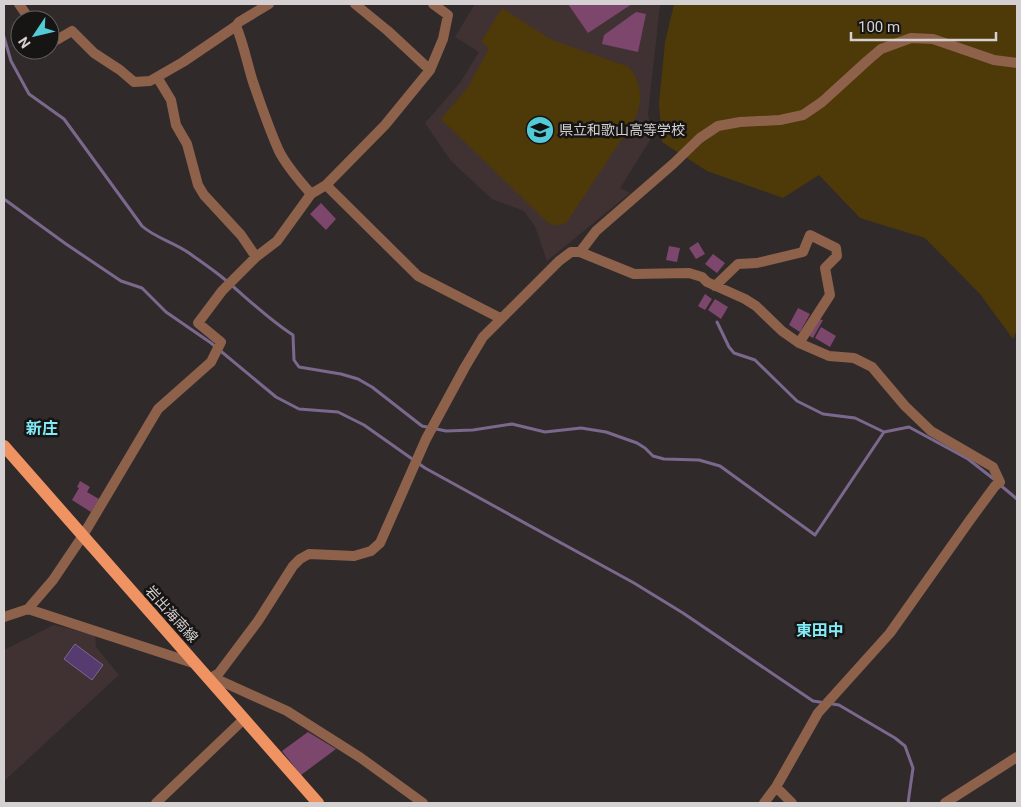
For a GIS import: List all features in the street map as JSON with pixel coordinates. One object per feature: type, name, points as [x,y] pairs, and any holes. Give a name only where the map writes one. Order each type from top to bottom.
[{"type":"main road","name":"岩出海南線","points":[[4,446],[82,537],[198,665],[318,803]]},
{"type":"street","points":[[60,38],[72,31],[94,53],[134,82],[150,81],[183,62],[269,4]]},
{"type":"street","points":[[355,4],[388,31],[430,70]]},
{"type":"street","points":[[4,617],[28,609],[53,580],[82,537],[158,409],[212,362],[221,342],[198,323],[222,291],[256,257],[276,241],[311,194],[326,185],[385,125],[430,70],[444,39],[448,15],[433,4]]},
{"type":"street","points":[[236,26],[264,113],[280,152],[298,179],[311,194]]},
{"type":"street","points":[[580,252],[596,232],[674,164],[700,138],[718,126],[740,122],[780,120],[803,115],[822,102],[881,49],[911,38],[933,39],[994,60],[1017,63]]},
{"type":"street","points":[[157,77],[171,100],[176,125],[187,144],[198,185],[204,195],[241,235],[256,257]]},
{"type":"street","points":[[326,185],[418,276],[500,318]]},
{"type":"street","points":[[715,286],[738,264],[758,263],[803,252],[810,235],[836,248],[837,256],[825,268],[830,295],[799,343]]},
{"type":"street","points":[[209,678],[219,673],[258,621],[293,566],[300,560],[309,554],[354,556],[371,551],[380,543],[426,439],[460,375],[483,337],[559,261],[571,252],[580,252],[634,274],[689,273],[702,277],[707,282],[756,306],[782,331],[799,343],[829,356],[854,358],[872,367],[905,406],[931,431],[993,467],[1000,482],[980,506],[890,632],[818,713],[776,786],[764,803]]},
{"type":"street","points":[[28,609],[198,665]]},
{"type":"street","points":[[209,678],[223,682],[288,712],[361,758],[423,803]]},
{"type":"street","points":[[156,803],[244,719]]},
{"type":"street","points":[[944,803],[1017,757]]},
{"type":"street","points":[[776,786],[792,803]]},
{"type":"shaded area","name":"県立和歌山高等学校","points":[[475,4],[660,4],[648,114],[652,137],[620,188],[630,193],[547,261],[535,226],[524,211],[492,199],[451,161],[425,123],[460,83],[479,52],[455,37]]},
{"type":"shaded area","points":[[674,4],[1017,4],[1017,330],[1013,339],[980,294],[925,238],[860,218],[819,175],[783,198],[707,171],[662,142],[659,104],[665,42]]},
{"type":"shaded area","points":[[502,8],[552,40],[629,67],[639,86],[640,99],[635,119],[567,222],[562,225],[547,222],[441,119],[468,87],[489,48],[481,42]]},
{"type":"shaded area","points":[[54,625],[95,635],[96,647],[119,675],[4,781],[4,650]]},
{"type":"shaded area","points":[[75,644],[103,665],[92,680],[64,659]]},
{"type":"building","points":[[568,4],[632,4],[588,33]]},
{"type":"building","points":[[636,12],[646,14],[638,52],[602,44],[604,35]]},
{"type":"building","points":[[321,203],[336,219],[326,230],[310,214]]},
{"type":"building","points":[[698,242],[705,254],[696,259],[689,248]]},
{"type":"building","points":[[669,246],[680,248],[677,262],[666,260]]},
{"type":"building","points":[[713,254],[725,263],[717,273],[705,264]]},
{"type":"building","points":[[705,294],[712,299],[705,310],[698,306]]},
{"type":"building","points":[[715,299],[728,307],[721,319],[708,310]]},
{"type":"building","points":[[798,308],[810,314],[800,332],[789,325]]},
{"type":"building","points":[[818,319],[823,320],[813,338],[808,335]]},
{"type":"building","points":[[821,327],[836,336],[830,347],[815,338]]},
{"type":"building","points":[[80,481],[90,487],[87,492],[99,499],[91,512],[72,500],[79,488],[77,487]]},
{"type":"building","points":[[308,732],[336,749],[301,775],[282,751]]},
{"type":"waterway","points":[[4,37],[11,61],[29,94],[64,119],[142,226],[153,234],[183,249],[206,265],[293,335],[294,360],[299,367],[341,374],[358,379],[372,387],[422,426],[446,431],[473,430],[512,424],[545,432],[581,428],[606,432],[637,443],[653,456],[664,459],[699,460],[720,466],[815,535],[884,432]]},
{"type":"waterway","points":[[4,199],[121,281],[142,288],[166,312],[211,343],[276,397],[299,409],[338,412],[364,425],[425,468],[634,583],[683,613],[813,701],[839,705],[895,738],[905,746],[913,768],[908,803]]},
{"type":"waterway","points":[[717,322],[734,353],[755,360],[797,401],[823,414],[855,418],[884,432],[909,427],[968,459],[995,480]]},
{"type":"waterway","points":[[999,484],[1017,499]]},
{"type":"place","name":"県立和歌山高等学校","points":[[540,130]]},
{"type":"district","name":"新庄","points":[[42,428]]},
{"type":"district","name":"東田中","points":[[820,630]]}]
